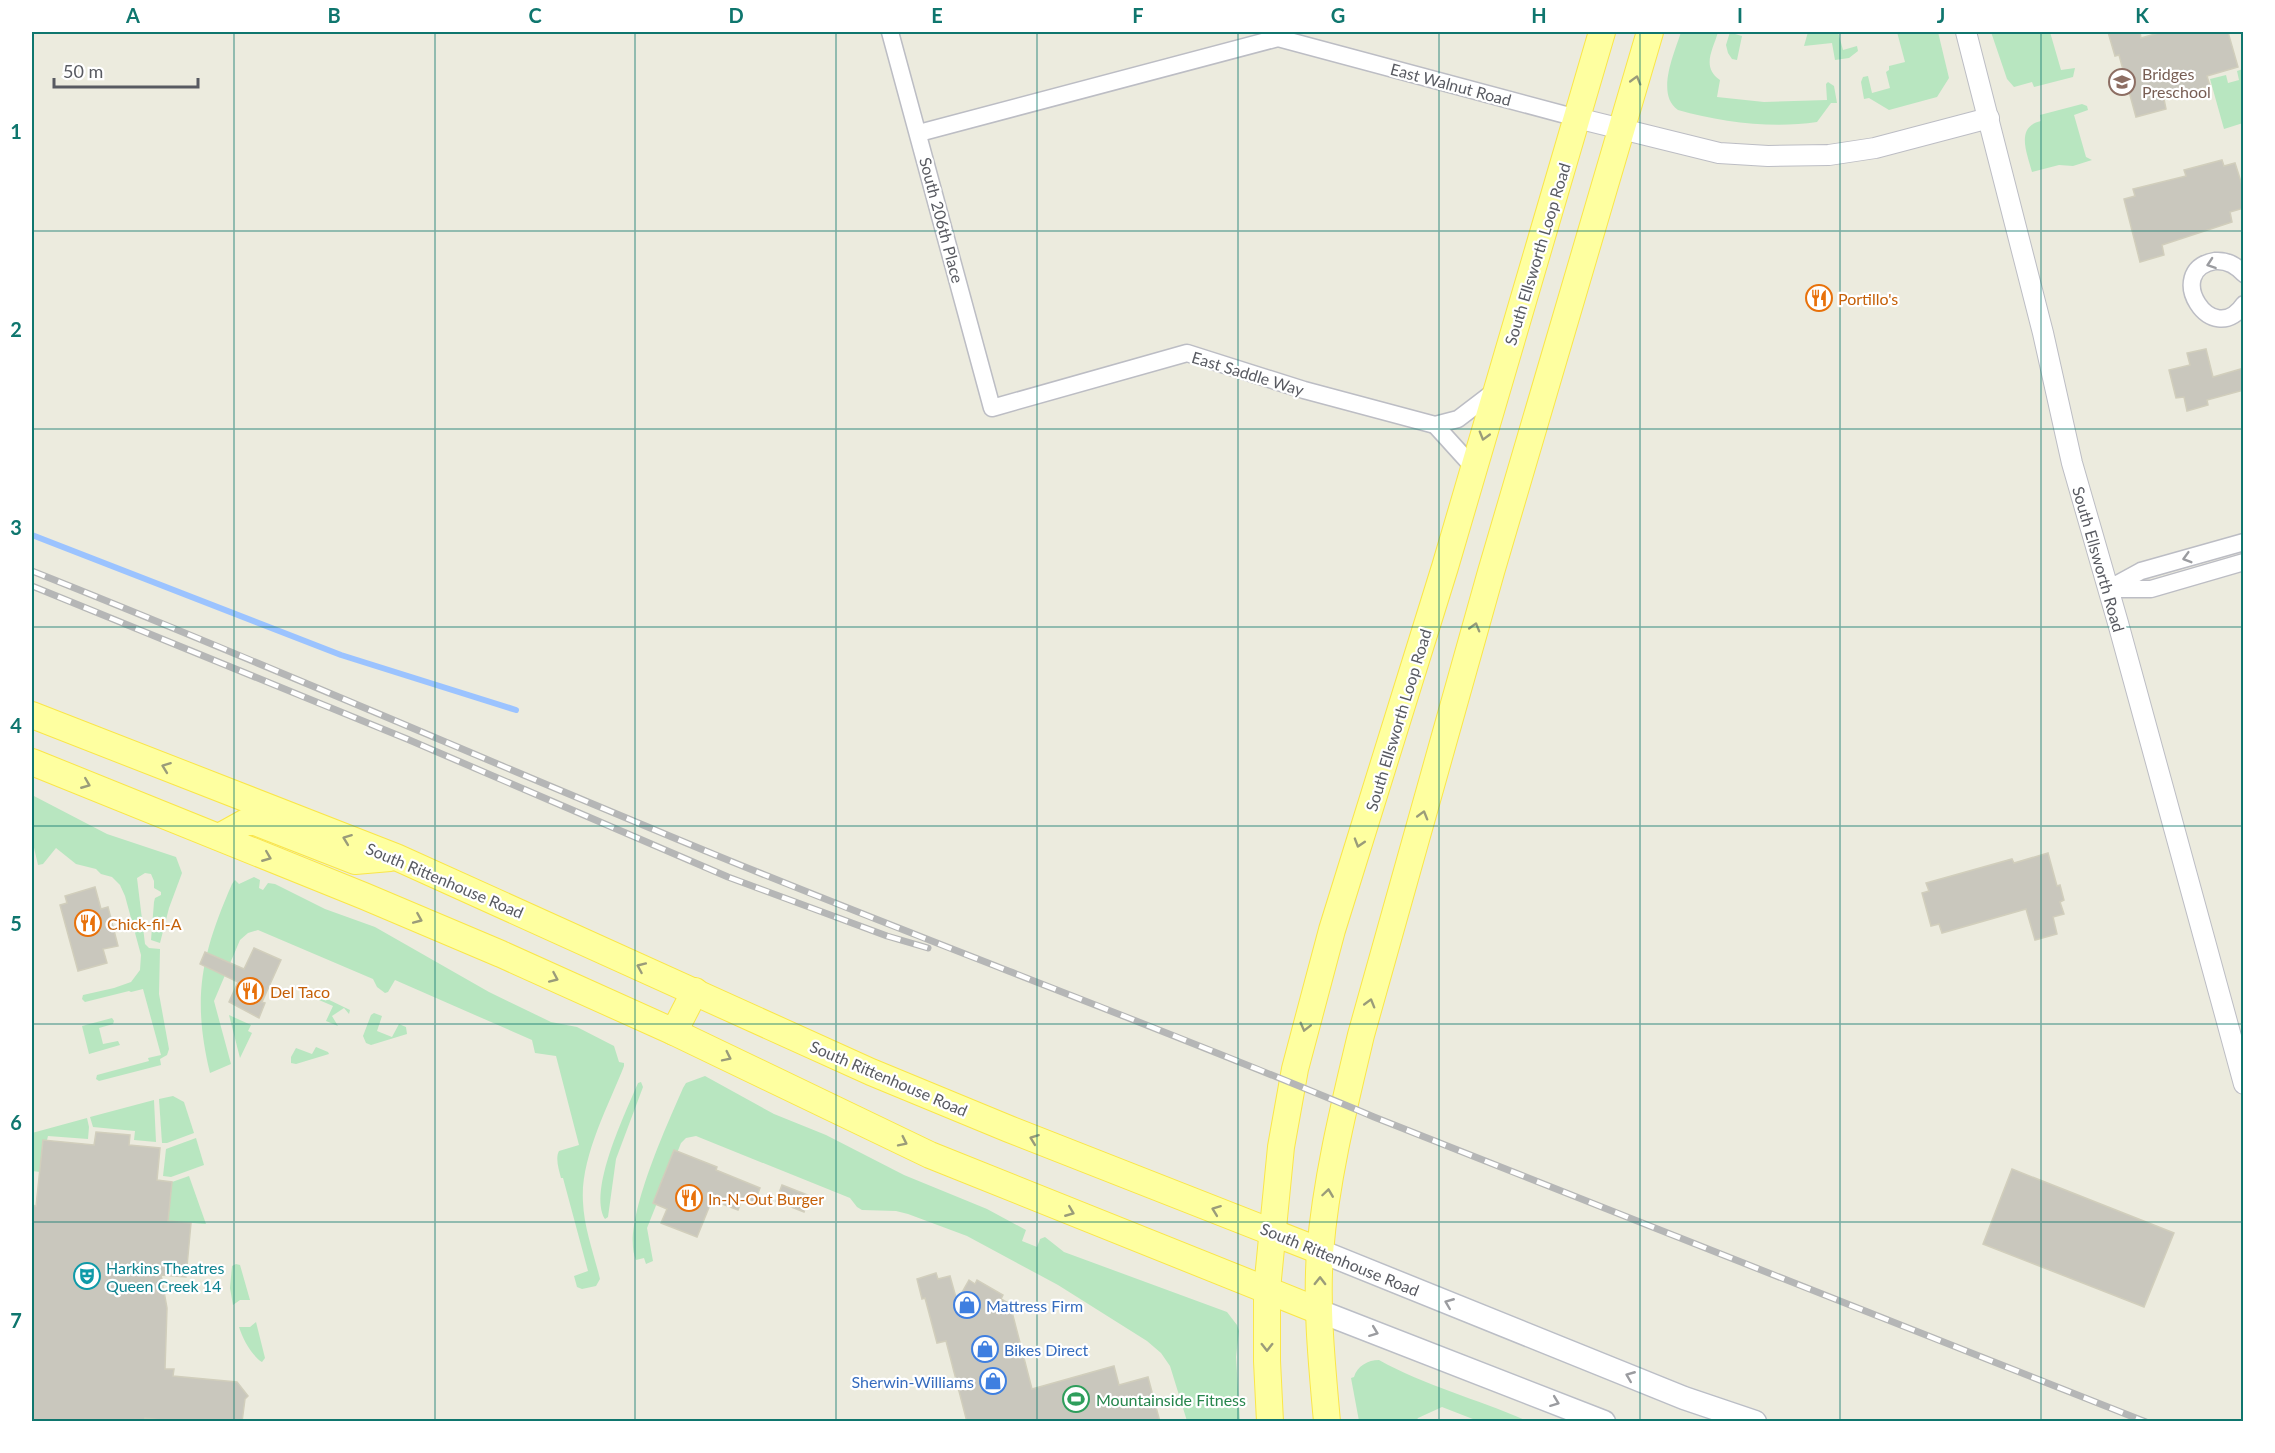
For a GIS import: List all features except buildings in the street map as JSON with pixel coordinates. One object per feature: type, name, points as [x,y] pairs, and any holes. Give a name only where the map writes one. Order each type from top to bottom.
[{"type":"main road","name":"South Ellsworth Loop Road","points":[[1270,1422],[1267,1289],[1271,1231],[1281,1147],[1307,1019],[1332,930],[1474,468],[1602,32]]},
{"type":"main road","points":[[1327,1422],[1319,1311],[1320,1251],[1331,1173],[1361,1035],[1491,572],[1650,32]]},
{"type":"main road","name":"South Rittenhouse Road","points":[[32,715],[396,857],[882,1076],[1009,1129],[1271,1231],[1684,1398],[1755,1422]]},
{"type":"main road","points":[[32,762],[480,945],[674,1032],[930,1155],[1604,1422]]},
{"type":"main road","points":[[219,837],[246,822],[255,822],[355,861],[396,857]]},
{"type":"main road","points":[[674,1032],[694,991]]},
{"type":"street","name":"South 206th Place","points":[[890,32],[992,408]]},
{"type":"street","name":"South Ellsworth Road","points":[[1966,32],[2043,333],[2072,463],[2244,1084]]},
{"type":"street","name":"East Walnut Road","points":[[919,133],[1278,38],[1577,118],[1719,153],[1768,156],[1828,155],[1875,148],[1989,118]]},
{"type":"street","points":[[2241,268],[2219,261],[2210,262],[2195,275],[2192,293],[2200,309],[2217,317],[2234,313],[2244,304]]},
{"type":"street","name":"East Saddle Way","points":[[992,408],[1187,353],[1315,393],[1435,425]]},
{"type":"street","points":[[1474,468],[1435,425],[1458,419],[1496,390]]},
{"type":"street","points":[[2108,589],[2141,571],[2244,542]]},
{"type":"street","points":[[2108,589],[2151,590],[2244,562]]},
{"type":"green space","points":[[1681,32],[1718,32],[1710,58],[1711,70],[1720,80],[1717,97],[1764,102],[1827,100],[1826,84],[1828,82],[1834,86],[1837,103],[1831,103],[1817,122],[1782,125],[1729,121],[1678,110],[1671,103],[1667,84],[1671,61]]},
{"type":"green space","points":[[1730,32],[1742,36],[1737,60],[1732,59],[1726,45]]},
{"type":"green space","points":[[1808,32],[1838,32],[1843,50],[1857,46],[1858,51],[1849,58],[1835,60],[1832,43],[1804,46]]},
{"type":"green space","points":[[1897,32],[1938,32],[1949,78],[1937,97],[1889,110],[1869,98],[1864,99],[1861,82],[1863,77],[1868,76],[1872,93],[1890,88],[1886,72],[1889,66],[1905,62]]},
{"type":"green space","points":[[1991,32],[2050,32],[2061,70],[2075,68],[2073,77],[2034,87],[2032,82],[2014,87],[2007,79]]},
{"type":"green space","points":[[2243,69],[2243,123],[2224,129],[2210,79],[2226,75],[2228,83],[2239,80],[2237,71]]},
{"type":"green space","points":[[2082,104],[2087,106],[2088,110],[2074,115],[2086,157],[2092,160],[2073,166],[2059,165],[2032,172],[2025,142],[2028,129],[2041,121],[2040,115]]},
{"type":"green space","points":[[32,795],[107,834],[176,857],[182,873],[169,908],[160,943],[151,940],[154,902],[161,892],[154,888],[151,874],[145,873],[137,878],[145,944],[149,948],[160,949],[159,994],[169,1049],[167,1055],[160,1059],[161,1065],[99,1081],[96,1079],[97,1075],[149,1061],[148,1058],[161,1055],[143,989],[85,1002],[82,999],[83,995],[131,982],[140,970],[141,955],[125,896],[120,885],[112,877],[101,874],[96,869],[76,864],[56,848],[43,864],[38,865],[32,839]]},
{"type":"green space","points":[[254,877],[260,880],[259,888],[263,890],[268,883],[275,884],[325,909],[375,927],[489,992],[551,1022],[577,1027],[614,1046],[619,1062],[624,1063],[624,1066],[590,1150],[583,1185],[585,1221],[600,1279],[596,1286],[582,1289],[577,1287],[574,1276],[588,1271],[557,1157],[559,1151],[579,1145],[556,1056],[535,1053],[532,1040],[395,980],[385,993],[377,987],[373,979],[258,930],[248,933],[240,940],[214,1001],[231,1064],[210,1073],[201,1022],[201,999],[207,955],[221,909],[232,884],[235,880],[239,884]]},
{"type":"green space","points":[[319,995],[350,1010],[349,1014],[344,1008],[332,1016],[338,1026],[326,1021],[333,1006],[319,1000]]},
{"type":"green space","points":[[374,1013],[382,1016],[377,1031],[392,1037],[399,1024],[406,1027],[407,1034],[371,1045],[366,1043],[363,1036],[371,1015]]},
{"type":"green space","points":[[229,1015],[251,1025],[248,1031],[252,1033],[240,1058]]},
{"type":"green space","points":[[112,1018],[113,1024],[99,1028],[103,1044],[118,1041],[120,1045],[89,1054],[82,1026]]},
{"type":"green space","points":[[316,1047],[329,1054],[296,1064],[291,1063],[291,1057],[296,1048],[312,1054]]},
{"type":"green space","points":[[705,1076],[774,1114],[826,1135],[904,1175],[987,1209],[1026,1230],[1022,1241],[1037,1247],[1040,1239],[1045,1237],[1064,1252],[1227,1312],[1239,1331],[1236,1357],[1240,1421],[1187,1421],[1170,1366],[1161,1353],[1147,1341],[1058,1285],[967,1236],[896,1211],[862,1210],[850,1198],[696,1136],[686,1138],[681,1143],[647,1228],[653,1261],[646,1264],[644,1258],[636,1260],[633,1244],[634,1224],[657,1149],[686,1083]]},
{"type":"green space","points":[[641,1082],[643,1087],[616,1159],[608,1217],[605,1219],[601,1206],[601,1190],[605,1171],[625,1113],[638,1083]]},
{"type":"green space","points":[[173,1096],[184,1102],[194,1133],[162,1143],[159,1099]]},
{"type":"green space","points":[[154,1100],[156,1142],[134,1140],[135,1131],[93,1127],[90,1117]]},
{"type":"green space","points":[[87,1118],[88,1139],[48,1136],[47,1140],[43,1140],[40,1172],[32,1171],[32,1133]]},
{"type":"green space","points":[[196,1138],[204,1165],[171,1177],[163,1176],[166,1149]]},
{"type":"green space","points":[[189,1176],[206,1224],[168,1221],[172,1182]]},
{"type":"green space","points":[[240,1265],[250,1300],[240,1300],[233,1305],[230,1288],[232,1266]]},
{"type":"green space","points":[[256,1322],[265,1358],[262,1362],[248,1346],[239,1327],[250,1327]]},
{"type":"green space","points":[[1379,1360],[1433,1385],[1527,1421],[1478,1421],[1442,1407],[1416,1421],[1359,1421],[1351,1378],[1363,1364]]},
{"type":"waterway","points":[[32,535],[341,655],[516,710]]},
{"type":"railway","points":[[32,571],[800,889],[2146,1422]]},
{"type":"railway","points":[[32,586],[407,739],[728,877],[887,936],[928,948]]},
{"type":"place","name":"Bridges Preschool","points":[[2122,82]]},
{"type":"place","name":"Portillo's","points":[[1819,298]]},
{"type":"place","name":"Chick-fil-A","points":[[88,923]]},
{"type":"place","name":"Del Taco","points":[[250,991]]},
{"type":"place","name":"In-N-Out Burger","points":[[689,1198]]},
{"type":"place","name":"Harkins Theatres Queen Creek 14","points":[[87,1276]]},
{"type":"place","name":"Mattress Firm","points":[[967,1305]]},
{"type":"place","name":"Bikes Direct","points":[[985,1349]]},
{"type":"place","name":"Sherwin-Williams","points":[[993,1381]]},
{"type":"place","name":"Mountainside Fitness","points":[[1076,1399]]}]
